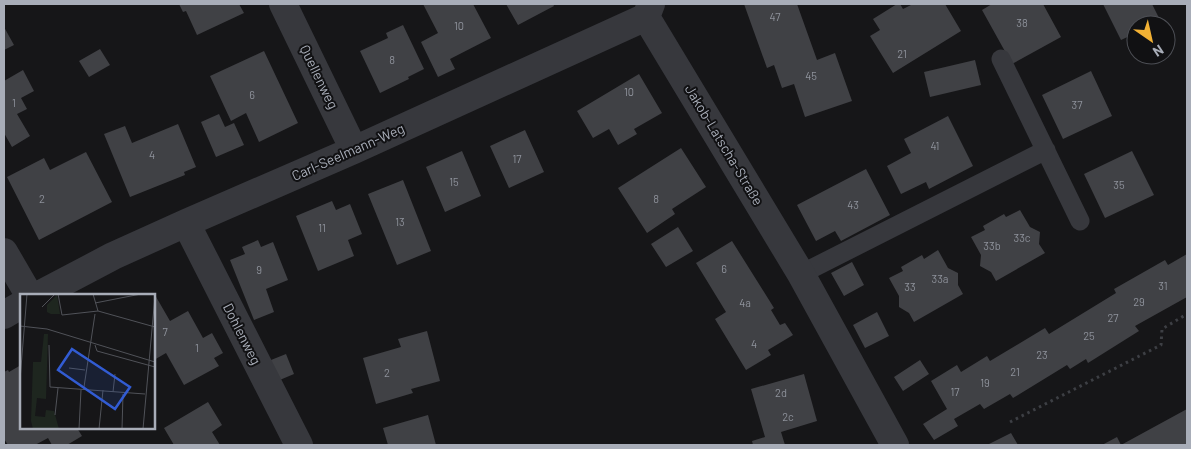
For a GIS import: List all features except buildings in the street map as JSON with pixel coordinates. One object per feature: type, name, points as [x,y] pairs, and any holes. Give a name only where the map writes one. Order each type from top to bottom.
[{"type":"street","name":"Quellenweg","points":[[283,4],[354,150]]},
{"type":"street","name":"Carl-Seelmann-Weg","points":[[41,294],[114,256],[354,150],[648,10]]},
{"type":"street","name":"Jakob-Latscha-Straße","points":[[648,10],[801,274],[895,445]]},
{"type":"street","name":"Dohlenweg","points":[[186,223],[299,445]]},
{"type":"street","points":[[4,252],[28,294]]},
{"type":"street","points":[[4,315],[20,306]]},
{"type":"lane","points":[[1001,59],[1080,221]]},
{"type":"lane","points":[[801,274],[1046,150]]},
{"type":"path","points":[[1010,422],[1161,346],[1162,329],[1187,314]]}]
